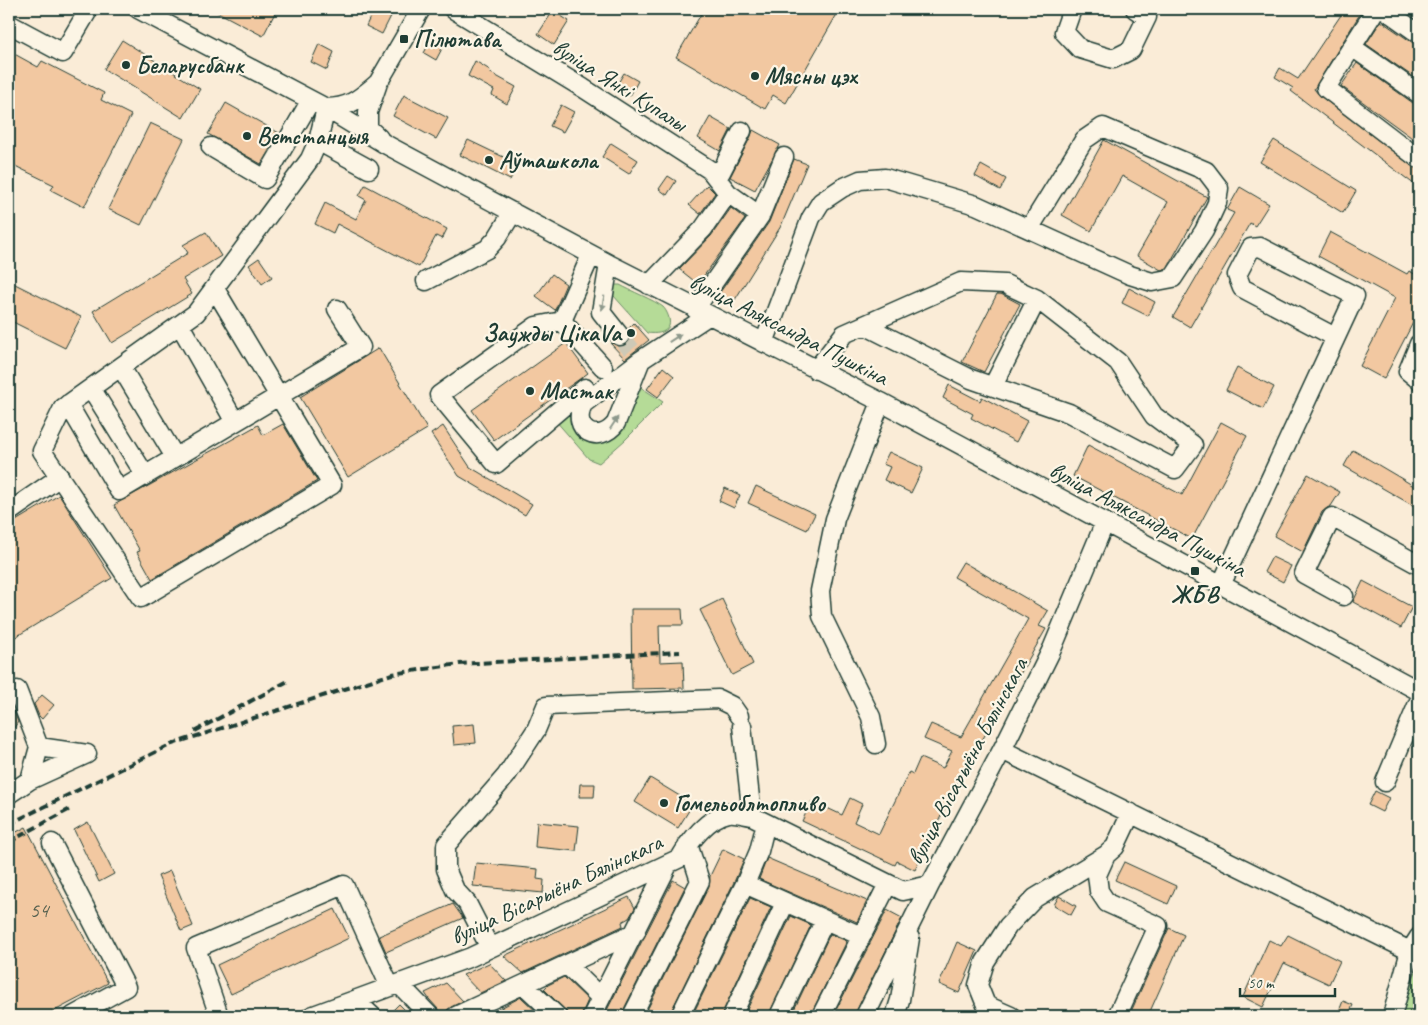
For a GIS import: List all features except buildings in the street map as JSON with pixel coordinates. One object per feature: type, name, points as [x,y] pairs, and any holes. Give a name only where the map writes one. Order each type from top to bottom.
[{"type":"street","points":[[9,24],[64,53],[89,9]]},
{"type":"street","name":"вуліца Аляксандра Пушкіна","points":[[138,9],[318,104],[384,144],[591,255],[881,402],[1419,691]]},
{"type":"street","points":[[384,144],[368,128],[368,112],[378,83],[421,9]]},
{"type":"street","name":"вуліца Янкі Купалы","points":[[453,9],[584,88],[710,170],[728,193],[760,216]]},
{"type":"street","points":[[1072,9],[1064,32],[1080,49],[1113,59],[1131,50],[1145,12]]},
{"type":"street","points":[[1376,9],[1326,88],[1419,159]]},
{"type":"street","points":[[1384,9],[1419,34]]},
{"type":"street","points":[[1352,47],[1419,94]]},
{"type":"street","points":[[318,104],[338,108],[346,106],[360,98],[378,83]]},
{"type":"street","points":[[215,289],[332,485],[141,598],[42,450],[63,408],[196,313],[310,159],[318,141],[318,104]]},
{"type":"street","points":[[212,147],[265,179],[318,104]]},
{"type":"street","points":[[764,343],[811,218],[821,202],[860,180],[886,178],[976,205],[1130,275],[1152,282],[1173,278],[1204,231],[1217,203],[1219,188],[1206,171],[1103,127],[1084,140],[1029,229]]},
{"type":"street","points":[[710,170],[721,172],[742,131]]},
{"type":"street","points":[[318,141],[369,169]]},
{"type":"street","points":[[637,357],[702,312],[760,216],[784,157]]},
{"type":"street","points":[[649,285],[704,229],[728,193]]},
{"type":"street","points":[[426,282],[487,249],[497,238],[513,212]]},
{"type":"street","points":[[1221,585],[1355,296],[1260,247],[1251,248],[1237,275],[1242,288],[1335,337]]},
{"type":"street","points":[[562,321],[591,255]]},
{"type":"street","points":[[610,264],[601,312],[620,336]]},
{"type":"street","points":[[816,370],[844,334],[864,325],[961,282],[1005,284],[1037,299],[1118,362],[1154,416],[1193,445],[1175,469],[1069,413],[971,379],[864,325]]},
{"type":"street","points":[[993,386],[1037,299]]},
{"type":"street","points":[[68,404],[119,491],[361,347],[337,309]]},
{"type":"street","points":[[562,321],[603,367]]},
{"type":"street","points":[[562,321],[536,326],[438,395],[496,464],[585,388]]},
{"type":"street","points":[[180,325],[235,422]]},
{"type":"street","points":[[1419,344],[1408,371],[1419,380]]},
{"type":"street","points":[[121,366],[175,458]]},
{"type":"street","points":[[92,388],[145,475]]},
{"type":"street","points":[[876,744],[871,717],[822,616],[820,591],[835,518],[881,402]]},
{"type":"street","points":[[9,512],[60,477]]},
{"type":"street","points":[[1344,596],[1304,574],[1332,517],[1419,565]]},
{"type":"street","name":"вуліца Вісарыёна Бялінскага","points":[[311,1016],[471,957],[680,858],[688,844],[707,825],[729,813],[759,819],[903,891],[930,885],[1002,750],[1052,649],[1106,522]]},
{"type":"street","points":[[17,690],[40,747],[30,780]]},
{"type":"street","points":[[490,948],[467,903],[455,890],[446,869],[446,845],[506,776],[536,730],[546,706],[718,699],[732,706],[741,721],[759,819],[759,851],[680,1016]]},
{"type":"street","points":[[1385,782],[1419,701]]},
{"type":"street","points":[[9,794],[30,780],[86,754],[40,747]]},
{"type":"street","points":[[1002,750],[1130,813],[1414,944],[1392,1016]]},
{"type":"street","points":[[1011,1016],[986,1005],[978,985],[985,962],[1008,926],[1035,898],[1106,855],[1115,847],[1130,813]]},
{"type":"street","points":[[52,843],[126,987],[98,1010],[73,1016]]},
{"type":"street","points":[[632,1016],[700,881],[688,844]]},
{"type":"street","points":[[1106,855],[1097,875],[1099,890],[1108,903],[1158,926],[1117,1016]]},
{"type":"street","points":[[592,1016],[636,932],[669,863]]},
{"type":"street","points":[[744,884],[861,936]]},
{"type":"street","points":[[821,1016],[888,884]]},
{"type":"street","points":[[219,1016],[196,948],[344,885],[394,985],[430,1016]]},
{"type":"street","points":[[865,1016],[930,885]]},
{"type":"street","points":[[732,1016],[785,902]]},
{"type":"street","points":[[778,1016],[825,920]]},
{"type":"street","points":[[895,1016],[900,1000],[913,920]]},
{"type":"street","points":[[456,1016],[487,1010],[524,985],[636,932]]},
{"type":"street","points":[[567,964],[601,998]]},
{"type":"street","points":[[524,985],[557,1016]]},
{"type":"street","points":[[356,1000],[372,1016]]},
{"type":"green space","points":[[615,285],[620,285],[663,307],[669,318],[667,329],[660,333],[647,333],[613,295],[612,289]]},
{"type":"green space","points":[[617,366],[576,407],[600,440],[639,386],[663,402],[599,463],[589,459],[555,420]]},
{"type":"green space","points":[[1419,965],[1419,1016],[1402,1016],[1414,976]]},
{"type":"tunnel","points":[[620,336],[634,353]]},
{"type":"railway","points":[[9,824],[172,744],[392,674],[459,664],[680,652]]},
{"type":"railway","points":[[195,731],[290,680]]},
{"type":"railway","points":[[9,842],[72,808]]},
{"type":"place","name":"Пілютава","points":[[404,39]]},
{"type":"place","name":"Беларусбанк","points":[[126,65]]},
{"type":"place","name":"Мясны цэх","points":[[755,76]]},
{"type":"place","name":"Ветстанцыя","points":[[247,136]]},
{"type":"place","name":"Аўташкола","points":[[489,160]]},
{"type":"place","name":"Заужды ЦікаVа","points":[[631,333]]},
{"type":"place","name":"Мастак","points":[[530,391]]},
{"type":"place","name":"ЖБВ","points":[[1195,571]]},
{"type":"place","name":"Гомельоблтопливо","points":[[664,803]]}]
